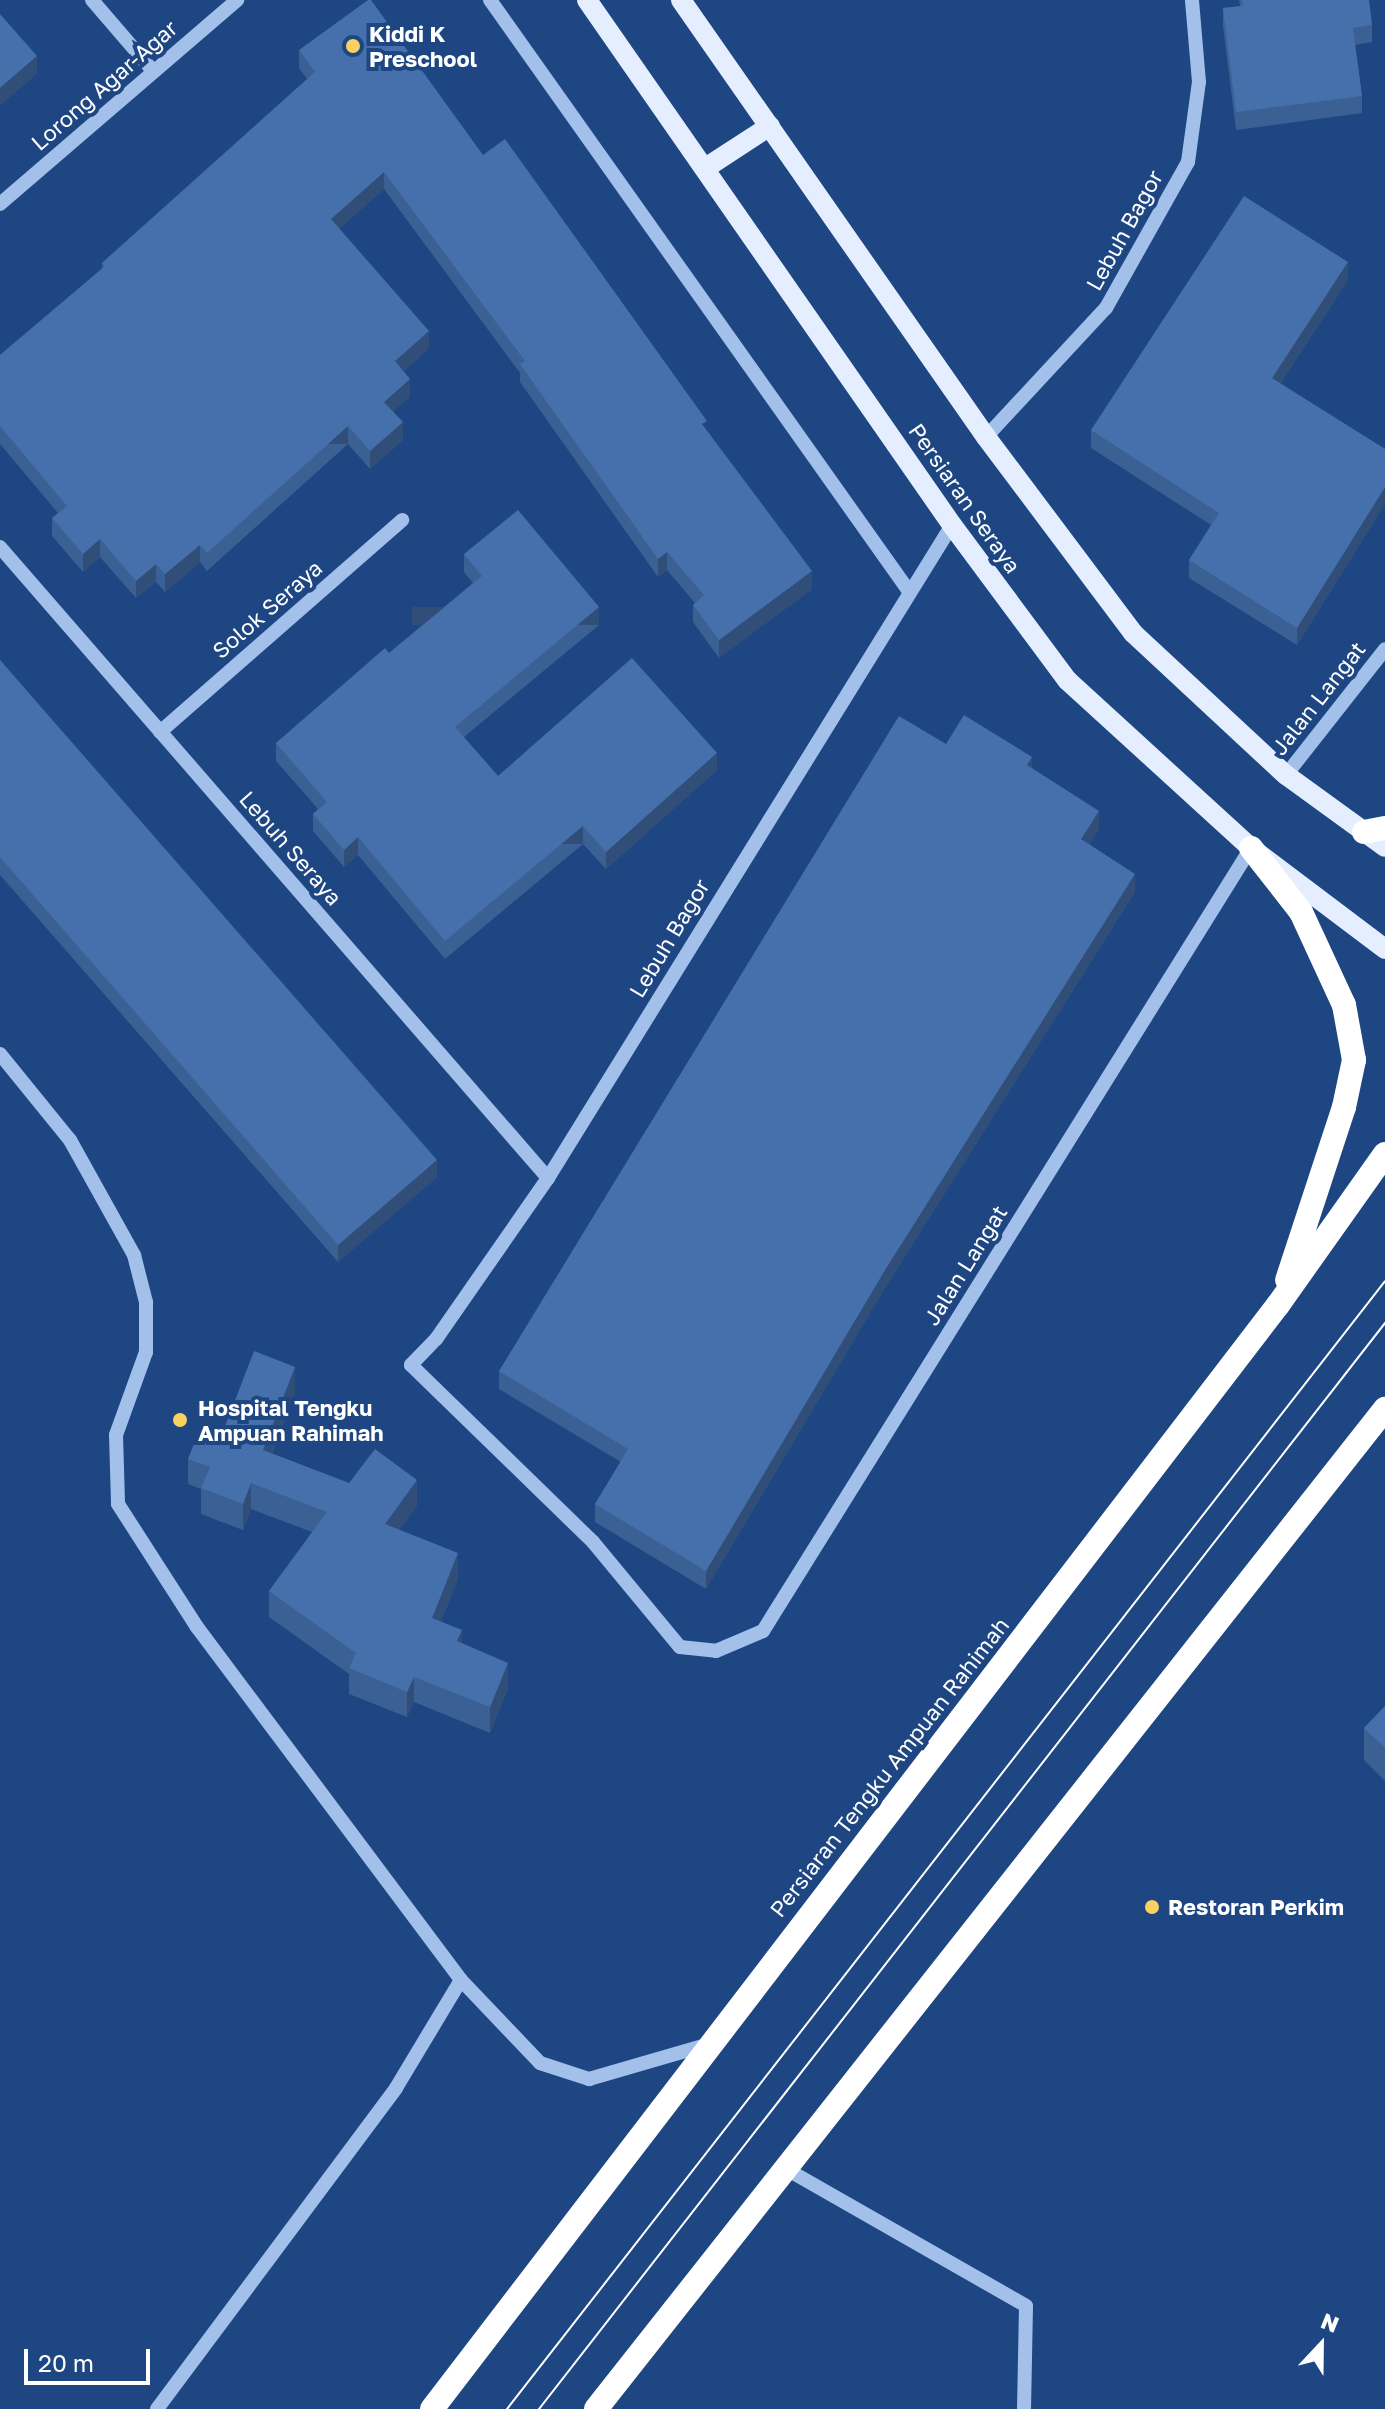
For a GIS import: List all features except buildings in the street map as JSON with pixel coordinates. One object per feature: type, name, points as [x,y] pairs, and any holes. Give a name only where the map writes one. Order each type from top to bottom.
[{"type":"highway","points":[[1251,848],[1301,912],[1344,1005],[1354,1060],[1344,1107],[1278,1305]]},
{"type":"highway","name":"Persiaran Tengku Ampuan Rahimah","points":[[432,2409],[706,2045],[1278,1305],[1385,1154]]},
{"type":"highway","points":[[596,2409],[788,2170],[1385,1409]]},
{"type":"main road","name":"Persiaran Seraya","points":[[587,0],[707,167],[952,525],[1067,680],[1251,848],[1385,949]]},
{"type":"main road","points":[[681,0],[986,437],[1133,633],[1286,775],[1374,830],[1385,847]]},
{"type":"main road","points":[[707,167],[770,126]]},
{"type":"street","points":[[92,0],[153,71]]},
{"type":"street","name":"Lorong Agar-Agar","points":[[0,204],[237,0]]},
{"type":"street","points":[[490,0],[908,590]]},
{"type":"street","name":"Lebuh Bagor","points":[[986,437],[1106,308],[1188,162],[1199,82],[1192,0]]},
{"type":"street","name":"Solok Seraya","points":[[160,732],[402,520]]},
{"type":"street","name":"Lebuh Bagor","points":[[411,1365],[436,1339],[548,1178],[908,590],[952,525]]},
{"type":"street","name":"Lebuh Seraya","points":[[0,547],[548,1178]]},
{"type":"street","name":"Jalan Langat","points":[[1286,775],[1385,649]]},
{"type":"street","name":"Jalan Langat","points":[[411,1365],[593,1542],[680,1647],[716,1651],[763,1631],[1251,848]]},
{"type":"street","points":[[0,1054],[70,1140],[134,1255],[146,1302],[146,1352],[116,1435],[118,1504],[197,1627],[461,1980],[540,2063],[589,2079],[706,2045]]},
{"type":"street","points":[[157,2409],[396,2088],[461,1980]]},
{"type":"street","points":[[788,2170],[1026,2306],[1024,2409]]},
{"type":"tram line","points":[[507,2409],[1385,1281]]},
{"type":"tram line","points":[[539,2409],[1385,1323]]},
{"type":"place","name":"Kiddi K Preschool","points":[[353,46]]},
{"type":"place","name":"Hospital Tengku Ampuan Rahimah","points":[[180,1420]]},
{"type":"place","name":"Restoran Perkim","points":[[1152,1907]]}]
